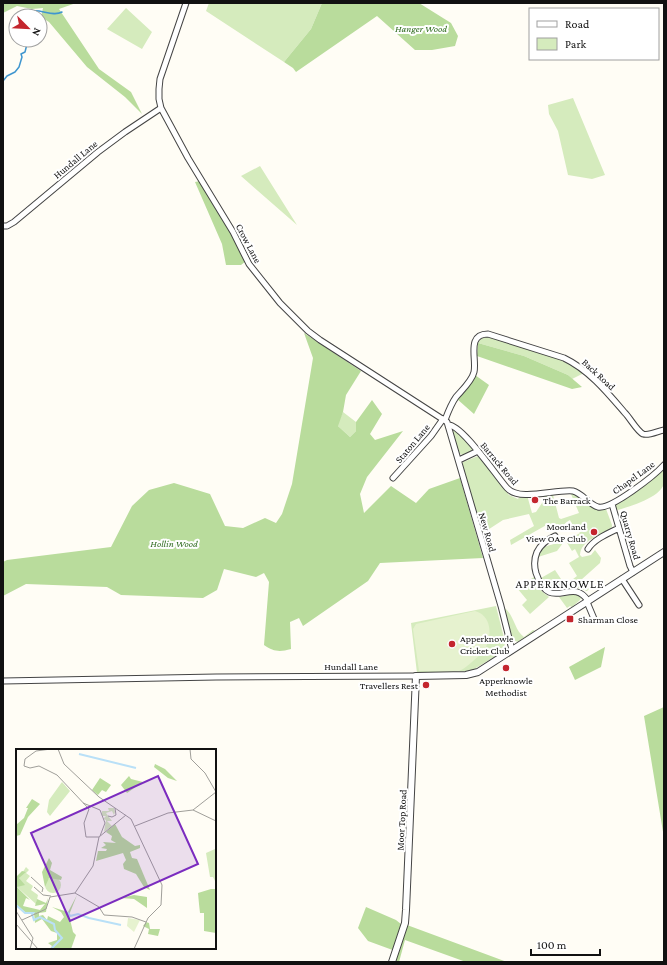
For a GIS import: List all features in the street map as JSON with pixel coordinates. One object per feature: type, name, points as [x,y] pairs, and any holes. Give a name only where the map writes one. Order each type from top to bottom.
[{"type":"street","name":"Crow Lane","points":[[186,3],[160,79],[158,89],[161,108],[188,158],[234,232],[249,264],[280,303],[320,340],[445,421]]},
{"type":"street","name":"Hundall Lane","points":[[3,226],[7,226],[14,222],[98,152],[161,108]]},
{"type":"street","name":"Staton Lane","points":[[393,478],[445,421],[455,398],[474,372],[473,353],[475,343],[482,334]]},
{"type":"street","name":"Back Road","points":[[482,334],[495,335],[515,343],[564,358],[574,363],[597,382],[644,434],[664,430]]},
{"type":"street","name":"Barrack Road","points":[[445,421],[459,430],[478,451],[507,488],[516,494],[574,491],[596,506],[605,507],[612,504]]},
{"type":"street","name":"New Road","points":[[445,421],[459,460],[512,650]]},
{"type":"street","points":[[459,460],[478,451]]},
{"type":"street","name":"Chapel Lane","points":[[612,504],[641,485],[664,466]]},
{"type":"street","name":"Quarry Road","points":[[612,504],[633,572]]},
{"type":"street","points":[[588,549],[596,541],[620,528]]},
{"type":"street","points":[[553,539],[546,540],[539,548],[534,560],[535,570],[541,586],[552,594],[578,592],[584,595],[588,601],[595,621]]},
{"type":"street","name":"Hundall Lane","points":[[3,681],[216,677],[471,675],[478,672],[664,552]]},
{"type":"street","points":[[622,579],[639,605]]},
{"type":"street","name":"Moor Top Road","points":[[392,962],[405,923],[416,676]]},
{"type":"green space","points":[[3,3],[76,3],[59,9],[99,69],[131,92],[142,114],[125,97],[87,67],[48,21],[48,8],[27,8],[17,6],[8,8],[8,10],[3,13]]},
{"type":"green space","points":[[209,3],[322,3],[311,29],[284,62],[206,11]]},
{"type":"green space","name":"Hanger Wood","points":[[322,3],[419,3],[451,23],[458,36],[455,46],[432,50],[415,50],[377,16],[296,72],[284,62],[311,29]]},
{"type":"green space","points":[[126,8],[152,32],[142,49],[107,29]]},
{"type":"green space","points":[[573,98],[605,175],[592,179],[568,175],[558,131],[549,114],[548,105]]},
{"type":"green space","points":[[260,166],[297,225],[241,176]]},
{"type":"green space","points":[[200,181],[220,212],[246,261],[241,265],[226,265],[222,244],[195,182]]},
{"type":"green space","name":"Hollin Wood","points":[[304,333],[361,371],[346,395],[343,412],[338,426],[350,437],[356,431],[356,422],[372,400],[382,414],[370,434],[375,440],[403,431],[367,477],[360,494],[364,513],[391,486],[416,503],[429,489],[460,478],[483,558],[380,563],[368,581],[303,626],[299,618],[290,622],[291,649],[284,651],[274,650],[264,645],[269,582],[264,573],[256,577],[224,569],[217,590],[203,598],[121,595],[107,587],[26,584],[3,596],[3,562],[7,560],[111,547],[132,506],[149,490],[174,483],[210,494],[225,526],[243,528],[265,518],[276,523],[282,514],[292,484],[313,358]]},
{"type":"green space","points":[[482,337],[492,337],[568,362],[584,373],[572,379],[568,375],[524,356],[478,343]]},
{"type":"green space","points":[[478,343],[524,356],[568,375],[582,387],[572,389],[477,356]]},
{"type":"green space","points":[[475,375],[489,385],[474,414],[457,399]]},
{"type":"green space","points":[[343,412],[356,422],[356,431],[350,437],[337,425]]},
{"type":"green space","points":[[452,431],[458,432],[473,450],[464,456],[459,453]]},
{"type":"green space","points":[[478,456],[509,495],[518,499],[520,496],[527,495],[532,513],[536,512],[544,502],[542,494],[553,495],[559,518],[561,519],[579,513],[571,494],[574,494],[596,509],[606,509],[612,527],[588,541],[581,550],[580,555],[582,557],[591,555],[595,550],[601,558],[600,563],[581,580],[589,589],[587,591],[575,588],[553,590],[547,587],[541,578],[555,570],[565,585],[577,576],[569,563],[579,557],[575,549],[572,551],[566,541],[580,533],[576,527],[574,528],[570,520],[554,532],[550,523],[511,545],[510,540],[534,526],[529,514],[503,520],[483,533],[462,466],[463,462]]},
{"type":"green space","points":[[664,468],[664,484],[657,493],[644,501],[618,510],[614,506],[615,503]]},
{"type":"green space","points":[[560,536],[563,543],[557,551],[538,557],[542,549],[554,544]]},
{"type":"green space","points":[[534,577],[539,589],[549,597],[530,614],[522,605],[527,600],[517,588]]},
{"type":"green space","points":[[575,594],[580,596],[580,600],[572,607],[570,606],[567,608],[559,597]]},
{"type":"green space","name":"Apperknowle Cricket Club","points":[[496,606],[505,642],[504,648],[499,654],[471,671],[417,673],[411,623]]},
{"type":"green space","points":[[503,607],[510,613],[518,630],[524,637],[533,630],[536,631],[518,642],[513,640]]},
{"type":"green space","name":"Apperknowle Cricket Club","points":[[475,611],[480,613],[487,621],[490,632],[488,644],[482,653],[459,671],[419,671],[413,629],[416,624]]},
{"type":"green space","points":[[605,647],[601,667],[575,680],[569,667]]},
{"type":"green space","points":[[664,707],[664,838],[644,716]]},
{"type":"green space","points":[[366,907],[396,920],[407,929],[407,925],[507,962],[466,962],[405,940],[399,962],[396,962],[398,952],[368,941],[358,928]]},
{"type":"waterway","points":[[48,12],[55,14],[62,12]]},
{"type":"waterway","points":[[3,81],[19,67],[22,57],[21,54],[25,52],[26,48]]},
{"type":"place","name":"The Barrack","points":[[535,500]]},
{"type":"place","name":"Moorland View OAP Club","points":[[594,532]]},
{"type":"place","name":"Sharman Close","points":[[570,619]]},
{"type":"place","name":"Apperknowle Cricket Club","points":[[452,644]]},
{"type":"place","name":"Apperknowle Methodist","points":[[506,668]]},
{"type":"place","name":"Travellers Rest","points":[[426,685]]},
{"type":"district","name":"APPERKNOWLE","points":[[560,584]]}]
